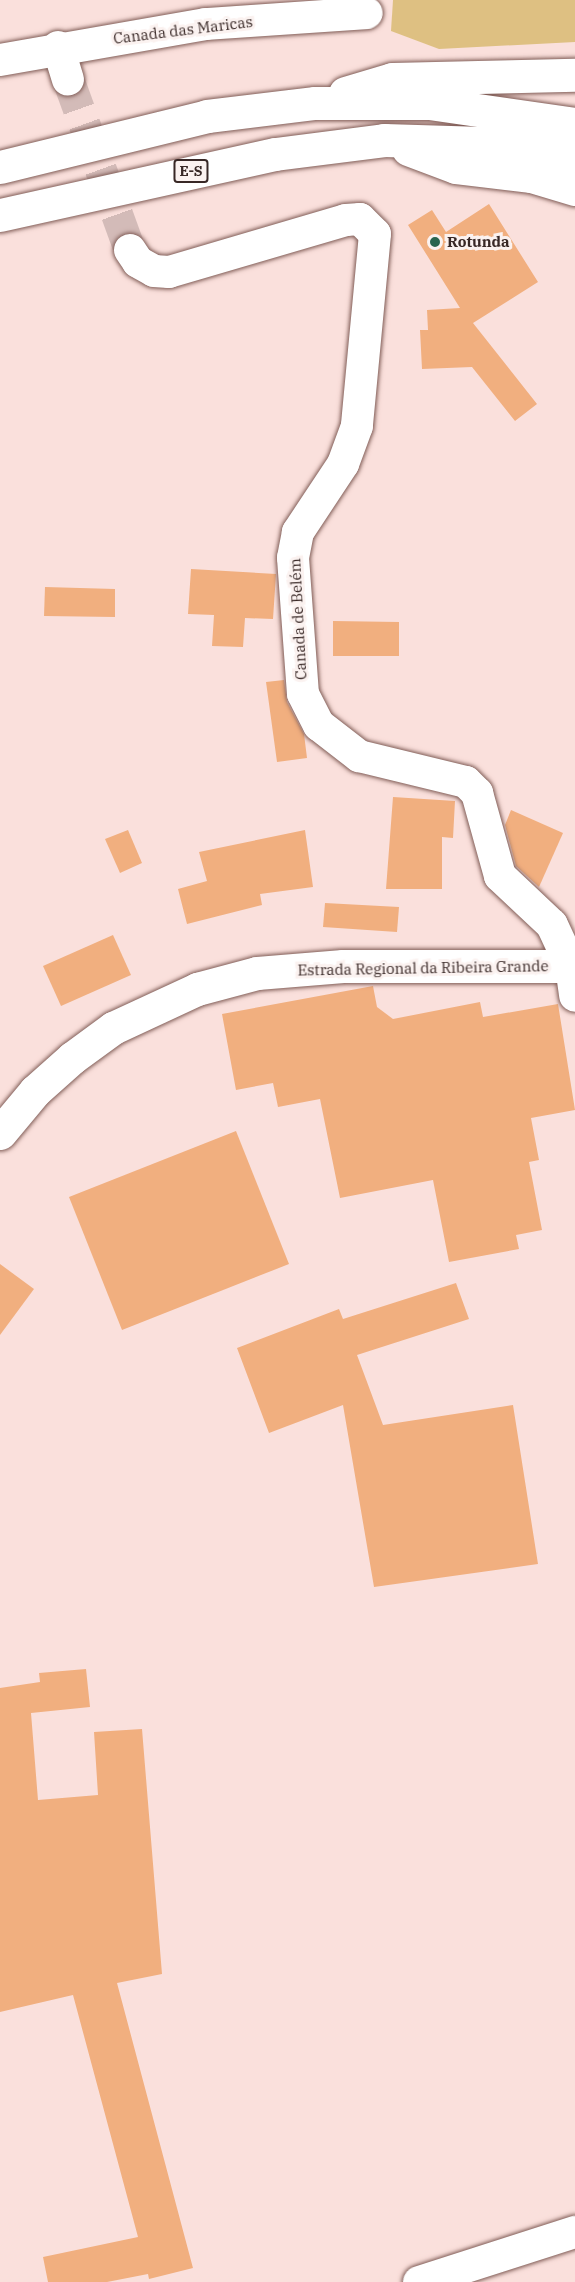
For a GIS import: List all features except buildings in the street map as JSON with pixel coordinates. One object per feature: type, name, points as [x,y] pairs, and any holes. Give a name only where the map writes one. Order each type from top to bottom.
[{"type":"main road","points":[[315,103],[392,79],[575,75]]},
{"type":"main road","points":[[0,167],[207,116],[315,103],[429,103],[575,124]]},
{"type":"main road","points":[[384,140],[456,167],[531,176],[575,189]]},
{"type":"main road","name":"E-S","points":[[0,215],[264,156],[384,140],[483,143],[575,156]]},
{"type":"main road","name":"Estrada Regional da Ribeira Grande","points":[[0,1133],[35,1091],[72,1058],[113,1028],[197,989],[257,973],[343,966],[574,976]]},
{"type":"street","name":"Canada das Maricas","points":[[0,60],[58,47],[207,24],[367,13]]},
{"type":"street","points":[[58,47],[68,79]]},
{"type":"street","name":"Canada de Belém","points":[[130,250],[138,262],[154,272],[170,272],[346,220],[369,224],[375,234],[357,426],[343,464],[298,532],[293,558],[303,694],[319,725],[359,756],[466,782],[482,804],[500,876],[552,925],[574,976]]},
{"type":"street","points":[[419,2282],[575,2232]]},
{"type":"shaded area","points":[[393,0],[575,0],[575,42],[439,49],[391,31]]},
{"type":"tunnel","points":[[68,79],[130,250]]},
{"type":"place","name":"Rotunda","points":[[435,242]]}]
